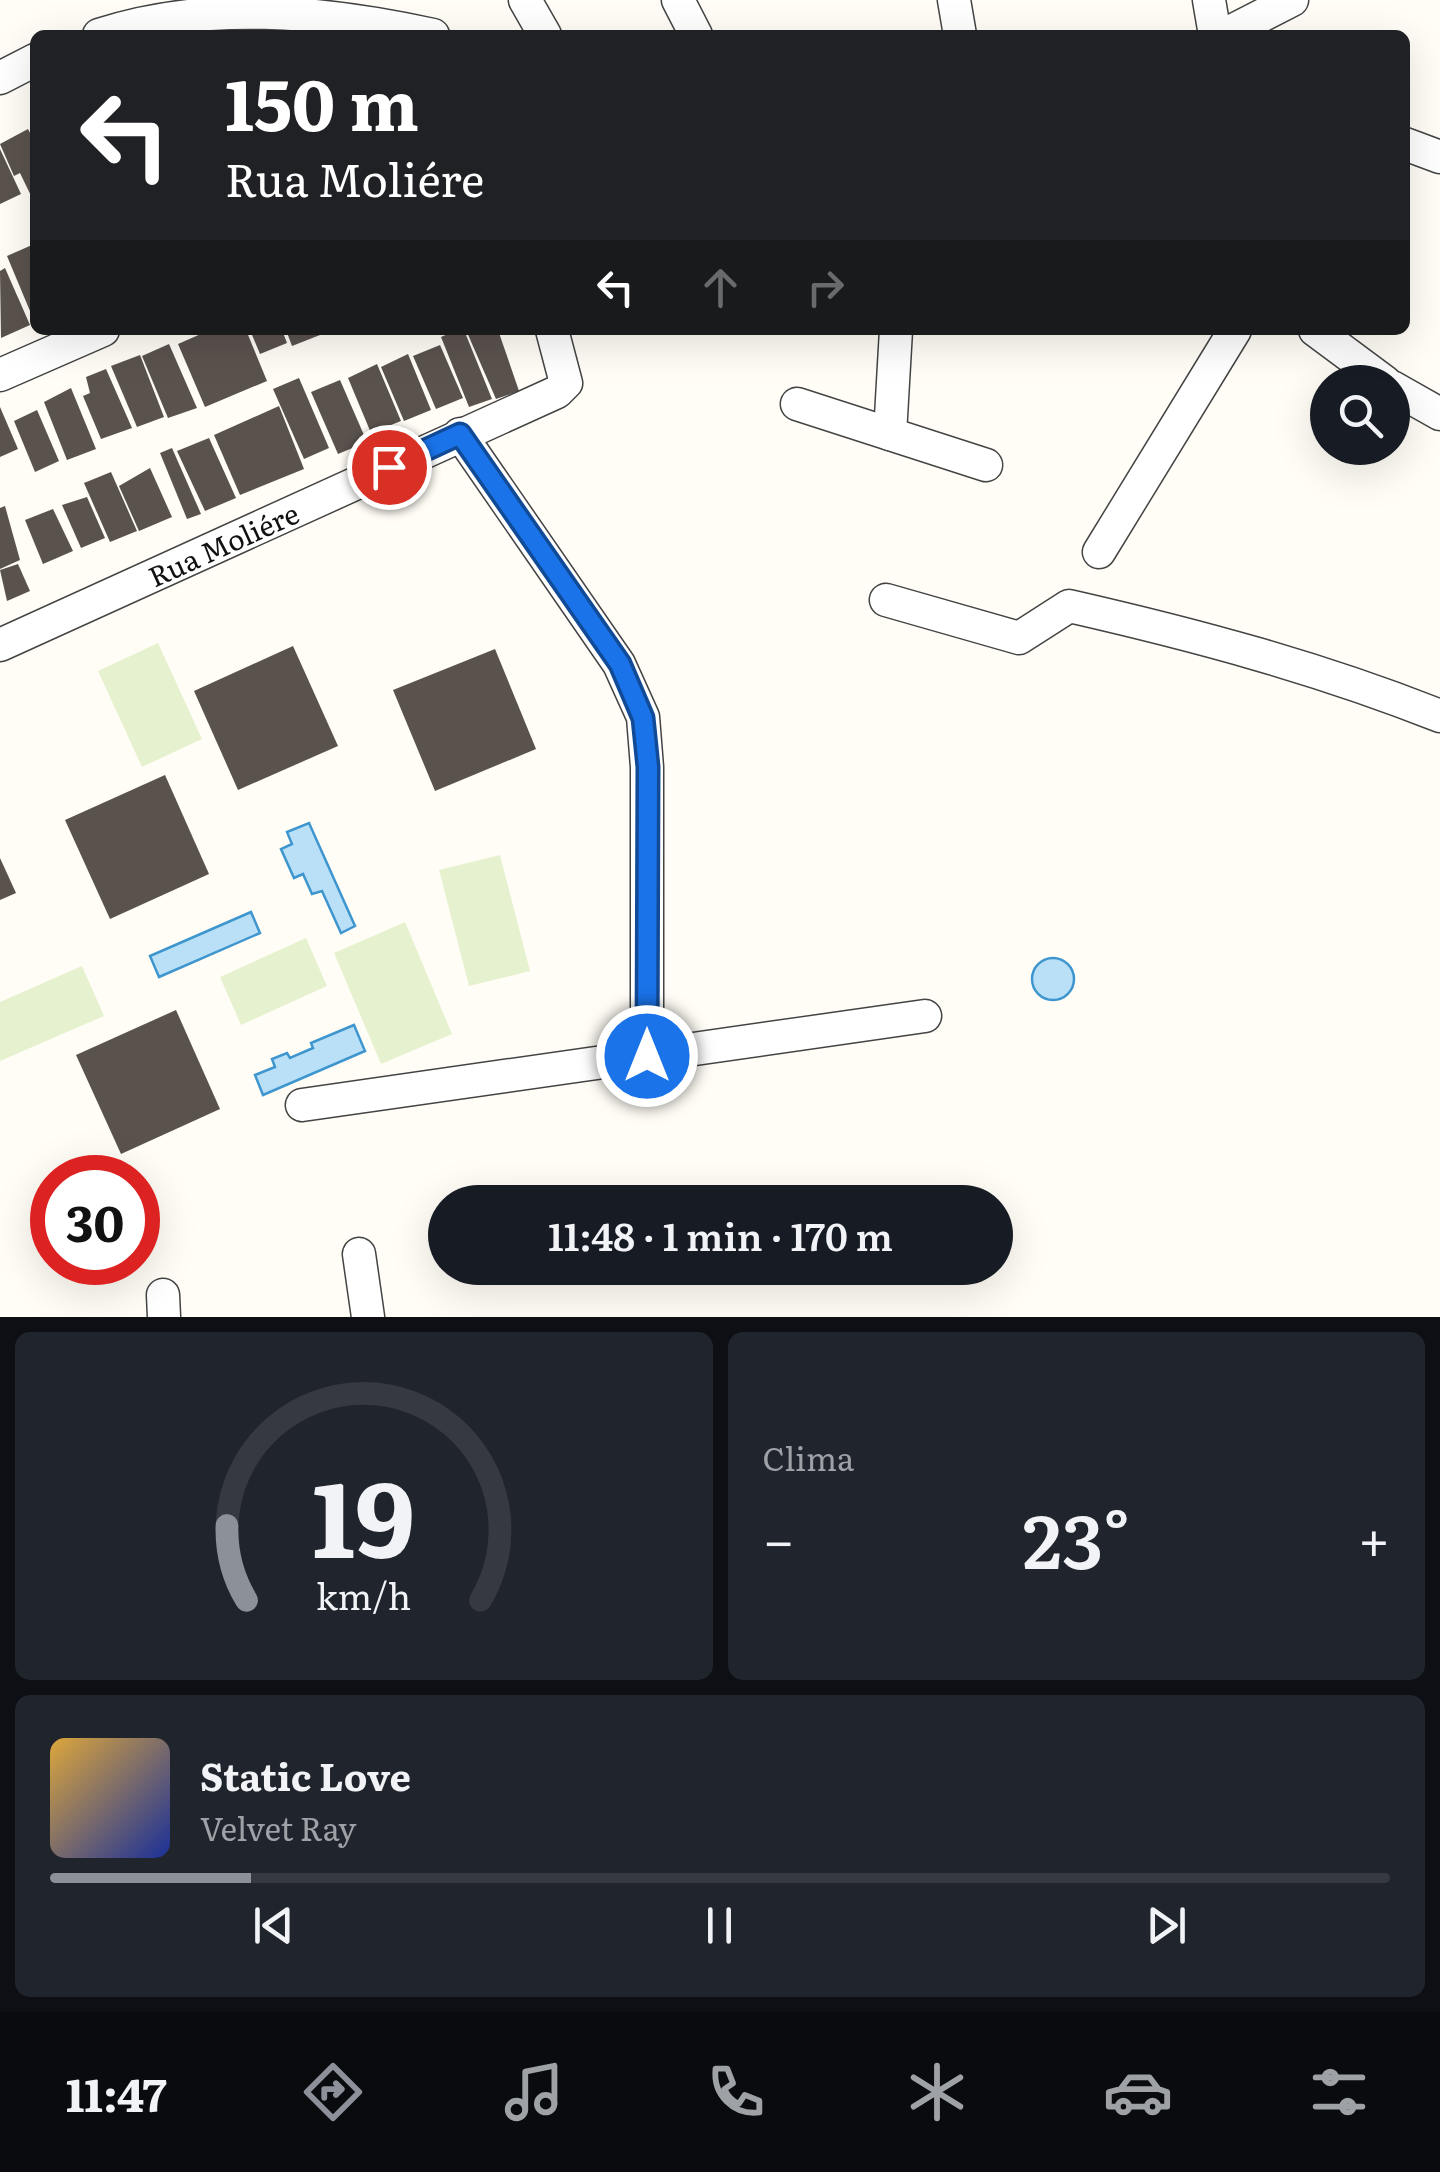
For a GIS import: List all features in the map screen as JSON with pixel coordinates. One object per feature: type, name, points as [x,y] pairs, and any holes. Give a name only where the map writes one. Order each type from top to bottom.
[{"type":"street","points":[[525,0],[542,30]]},
{"type":"street","points":[[678,0],[693,30]]},
{"type":"street","points":[[954,0],[959,30]]},
{"type":"street","points":[[1209,0],[1213,30]]},
{"type":"street","points":[[1234,30],[1292,0]]},
{"type":"street","points":[[111,30],[132,21],[244,6],[409,30]]},
{"type":"street","points":[[0,78],[30,63]]},
{"type":"street","points":[[1410,146],[1440,158]]},
{"type":"street","points":[[0,375],[92,335]]},
{"type":"street","name":"Rua Moliére","points":[[0,645],[557,392],[566,383],[553,335]]},
{"type":"street","points":[[890,434],[896,335]]},
{"type":"street","points":[[1098,552],[1231,335]]},
{"type":"street","points":[[1322,335],[1361,365]]},
{"type":"street","points":[[1410,397],[1440,414]]},
{"type":"street","points":[[797,404],[986,465]]},
{"type":"street","points":[[460,434],[620,664],[643,718],[648,767],[647,1056]]},
{"type":"street","points":[[886,600],[1019,638],[1069,606],[1193,634],[1340,676],[1440,716]]},
{"type":"street","points":[[302,1105],[925,1016]]},
{"type":"street","points":[[359,1254],[368,1317]]},
{"type":"green space","points":[[158,643],[202,739],[142,767],[98,671]]},
{"type":"green space","points":[[500,855],[530,971],[469,986],[439,870]]},
{"type":"green space","points":[[405,922],[452,1034],[381,1064],[334,953]]},
{"type":"green space","points":[[306,938],[327,986],[241,1025],[220,977]]},
{"type":"green space","points":[[82,966],[104,1016],[0,1061],[0,1002]]},
{"type":"water","points":[[309,823],[355,926],[341,933],[322,891],[312,894],[303,874],[294,878],[281,849],[292,844],[287,832]]},
{"type":"water","points":[[251,912],[260,933],[159,977],[150,956]]},
{"type":"water","points":[[1053,958],[1068,964],[1074,979],[1068,994],[1053,1000],[1038,994],[1032,979],[1038,964]]},
{"type":"water","points":[[354,1025],[365,1051],[263,1095],[255,1075],[275,1067],[272,1059],[287,1053],[290,1058],[313,1048],[311,1043]]},
{"type":"building","points":[[28,129],[30,194],[20,173],[14,176],[0,144]]},
{"type":"building","points":[[0,149],[21,194],[0,204]]},
{"type":"building","points":[[30,246],[30,311],[7,256]]},
{"type":"building","points":[[5,268],[30,325],[1,338],[0,271]]},
{"type":"building","points":[[199,335],[248,335],[267,381],[205,407],[178,344]]},
{"type":"building","points":[[252,335],[284,335],[287,343],[260,354]]},
{"type":"building","points":[[288,335],[320,335],[292,346]]},
{"type":"building","points":[[466,335],[492,399],[469,407],[441,337]]},
{"type":"building","points":[[468,335],[500,335],[519,391],[496,399]]},
{"type":"building","points":[[169,344],[197,408],[168,418],[142,356]]},
{"type":"building","points":[[440,345],[463,398],[436,409],[413,356]]},
{"type":"building","points":[[408,354],[431,410],[404,421],[381,367]]},
{"type":"building","points":[[140,355],[164,417],[137,427],[111,366]]},
{"type":"building","points":[[377,364],[401,421],[371,433],[348,378]]},
{"type":"building","points":[[106,369],[132,428],[101,439],[83,396],[90,393],[86,377]]},
{"type":"building","points":[[299,378],[329,448],[304,459],[273,389]]},
{"type":"building","points":[[340,380],[367,442],[338,454],[311,392]]},
{"type":"building","points":[[71,388],[96,449],[67,460],[44,402]]},
{"type":"building","points":[[279,406],[304,469],[240,495],[214,435]]},
{"type":"building","points":[[0,407],[18,449],[0,457]]},
{"type":"building","points":[[37,410],[59,461],[35,472],[14,421]]},
{"type":"building","points":[[209,438],[236,498],[205,511],[177,451]]},
{"type":"building","points":[[172,448],[201,514],[187,519],[160,453]]},
{"type":"building","points":[[150,468],[172,517],[139,531],[119,486]]},
{"type":"building","points":[[111,472],[137,531],[110,542],[84,483]]},
{"type":"building","points":[[87,497],[105,538],[81,548],[62,505]]},
{"type":"building","points":[[5,506],[20,560],[0,569],[0,508]]},
{"type":"building","points":[[53,509],[73,551],[43,564],[25,520]]},
{"type":"building","points":[[18,564],[30,591],[7,601],[0,570]]},
{"type":"building","points":[[293,646],[338,746],[238,790],[194,691]]},
{"type":"building","points":[[495,649],[536,749],[435,791],[393,690]]},
{"type":"building","points":[[165,775],[209,874],[110,919],[65,820]]},
{"type":"building","points":[[0,858],[16,893],[0,900]]},
{"type":"building","points":[[176,1010],[220,1109],[121,1154],[76,1055]]},
{"type":"route","points":[[389,467],[460,434],[620,664],[643,718],[648,767],[647,1056]]}]
